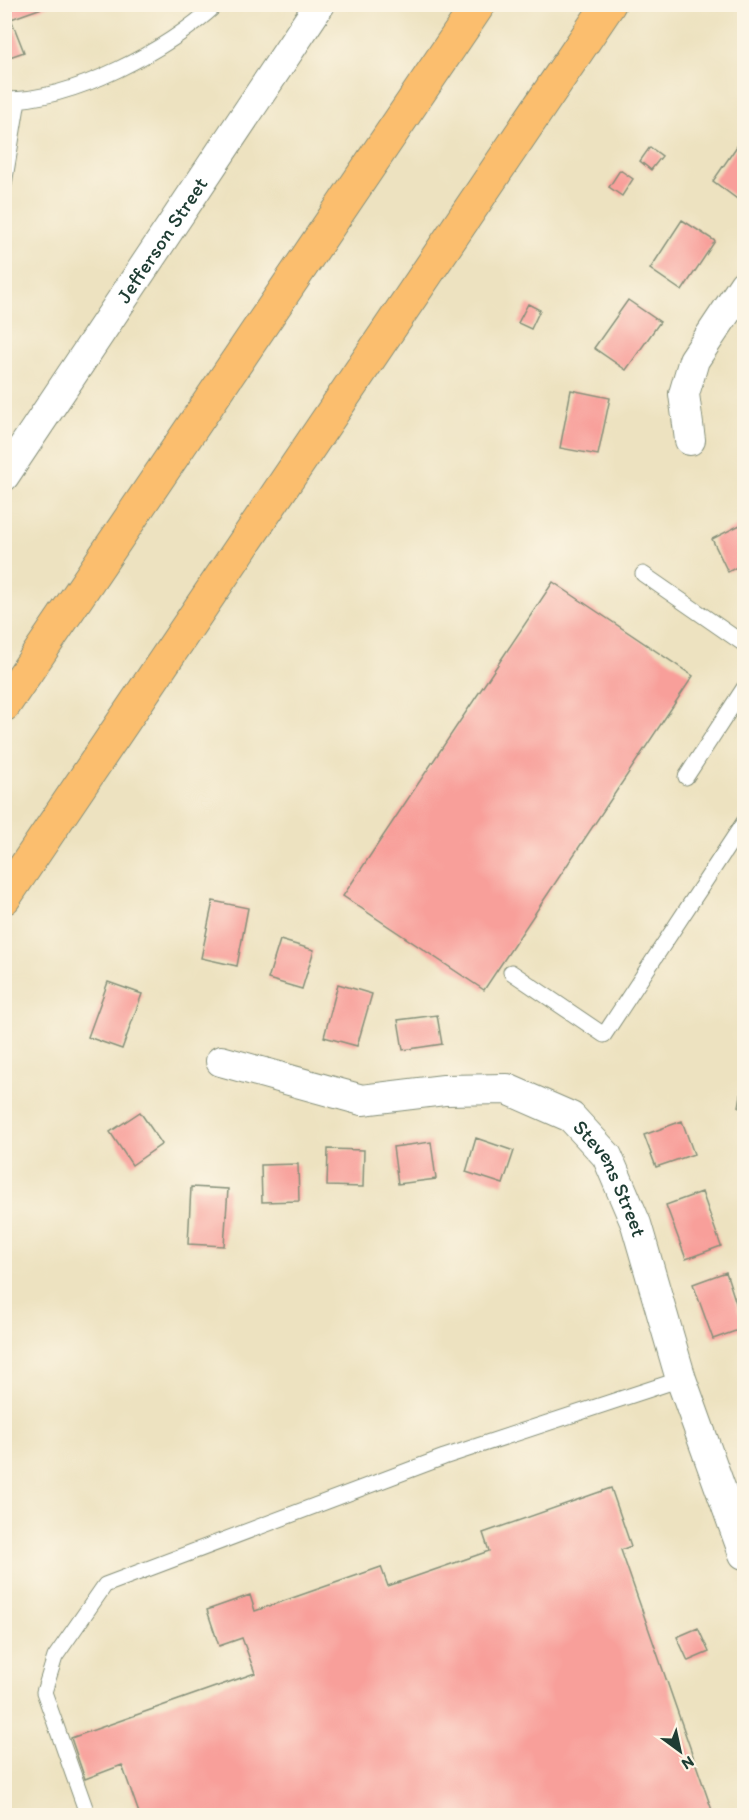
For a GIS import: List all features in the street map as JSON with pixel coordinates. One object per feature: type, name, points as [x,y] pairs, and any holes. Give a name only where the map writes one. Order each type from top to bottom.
[{"type":"highway","points":[[4,705],[479,4]]},
{"type":"highway","points":[[4,898],[609,4]]},
{"type":"street","name":"Jefferson Street","points":[[4,476],[320,4]]},
{"type":"street","points":[[690,440],[684,394],[694,360],[744,285]]},
{"type":"street","name":"Stevens Street","points":[[221,1061],[362,1101],[444,1090],[507,1089],[571,1117],[607,1156],[636,1224],[681,1379],[744,1554]]},
{"type":"lane","points":[[4,184],[11,100],[78,87],[138,60],[217,4]]},
{"type":"lane","points":[[644,573],[744,644]]},
{"type":"lane","points":[[686,777],[744,688]]},
{"type":"lane","points":[[512,972],[604,1035],[744,822]]},
{"type":"lane","points":[[88,1815],[44,1692],[55,1657],[105,1585],[444,1457],[681,1379]]},
{"type":"building","points":[[4,4],[50,5],[11,19],[24,52],[4,59]]},
{"type":"building","points":[[744,136],[744,204],[713,181]]},
{"type":"building","points":[[650,147],[662,156],[651,170],[640,161]]},
{"type":"building","points":[[620,170],[633,179],[622,196],[609,187]]},
{"type":"building","points":[[682,220],[715,241],[682,291],[650,269]]},
{"type":"building","points":[[628,300],[660,322],[626,370],[594,348]]},
{"type":"building","points":[[528,304],[540,310],[531,329],[518,323]]},
{"type":"building","points":[[571,390],[610,398],[598,455],[560,448]]},
{"type":"building","points":[[744,523],[744,563],[728,572],[712,539]]},
{"type":"building","points":[[553,582],[693,676],[484,990],[343,896]]},
{"type":"building","points":[[213,901],[248,908],[237,966],[201,958]]},
{"type":"building","points":[[280,940],[314,950],[302,989],[268,979]]},
{"type":"building","points":[[108,982],[142,994],[122,1049],[88,1037]]},
{"type":"building","points":[[338,984],[372,994],[357,1046],[324,1037]]},
{"type":"building","points":[[437,1015],[442,1044],[403,1050],[398,1020]]},
{"type":"building","points":[[744,1083],[744,1108],[739,1107]]},
{"type":"building","points":[[140,1112],[162,1144],[132,1165],[110,1132]]},
{"type":"building","points":[[682,1121],[694,1154],[656,1167],[644,1135]]},
{"type":"building","points":[[476,1138],[514,1151],[503,1184],[466,1172]]},
{"type":"building","points":[[431,1142],[436,1179],[398,1184],[393,1147]]},
{"type":"building","points":[[328,1149],[364,1150],[363,1187],[327,1186]]},
{"type":"building","points":[[298,1164],[299,1201],[262,1202],[261,1165]]},
{"type":"building","points":[[191,1187],[228,1189],[224,1246],[188,1244]]},
{"type":"building","points":[[702,1192],[721,1246],[686,1259],[666,1205]]},
{"type":"building","points":[[726,1272],[744,1328],[713,1339],[693,1284]]},
{"type":"building","points":[[611,1488],[631,1546],[621,1550],[714,1816],[140,1816],[122,1765],[85,1779],[71,1738],[255,1673],[242,1638],[219,1646],[207,1610],[250,1595],[255,1611],[381,1567],[388,1586],[489,1551],[483,1533]]},
{"type":"building","points":[[698,1628],[709,1652],[688,1661],[677,1637]]}]
